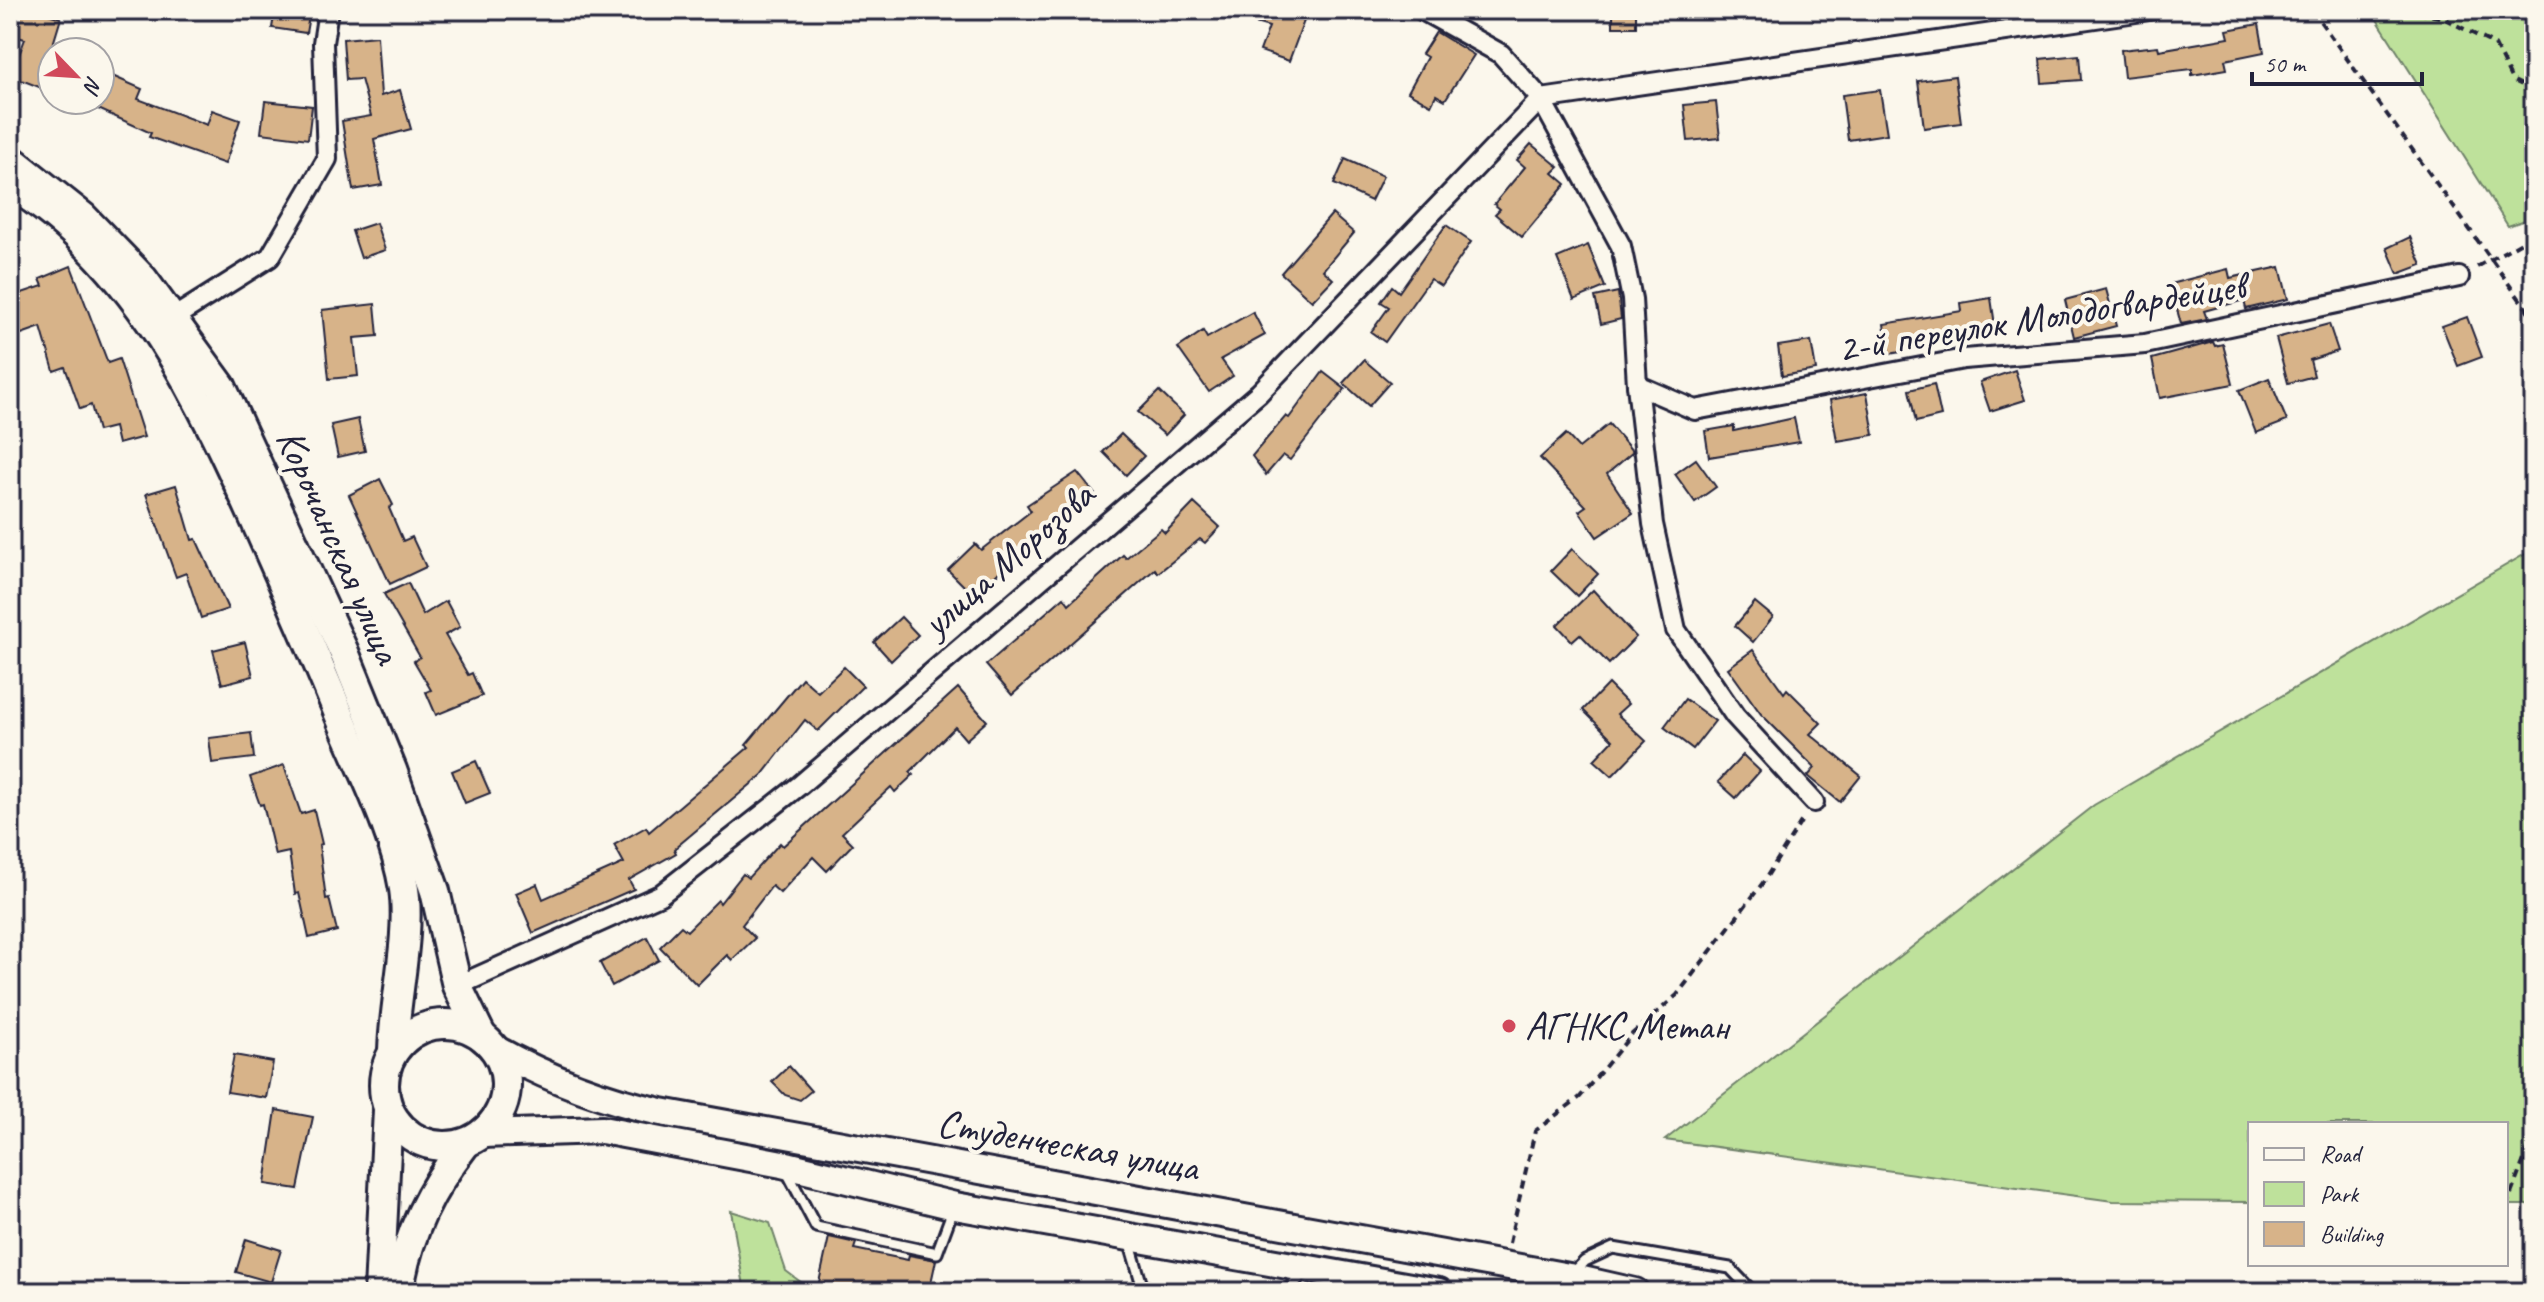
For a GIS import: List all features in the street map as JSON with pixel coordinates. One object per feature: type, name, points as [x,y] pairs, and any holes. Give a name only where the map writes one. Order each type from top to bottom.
[{"type":"main road","name":"Корочанская улица","points":[[10,159],[83,217],[143,279],[221,386],[344,652],[424,856],[457,986],[488,1042]]},
{"type":"main road","name":"Корочанская улица","points":[[10,184],[67,229],[128,291],[182,367],[215,432],[320,667],[391,840],[404,888],[393,1051]]},
{"type":"main road","points":[[379,1292],[388,1110],[383,1090],[385,1070],[393,1051],[406,1037],[424,1027],[443,1023],[463,1026],[488,1042],[503,1066],[506,1084],[504,1103],[495,1120],[441,1175],[420,1214],[403,1256],[399,1292]]},
{"type":"main road","name":"Студенческая улица","points":[[488,1042],[560,1082],[605,1099],[647,1109],[1569,1277],[1635,1292]]},
{"type":"main road","points":[[388,1110],[398,1126],[412,1138],[429,1145],[474,1139]]},
{"type":"main road","name":"Студенческая улица","points":[[474,1139],[602,1130],[782,1164],[955,1206],[1439,1292]]},
{"type":"street","points":[[173,318],[270,257],[327,159],[323,43],[328,10]]},
{"type":"street","points":[[1422,10],[1501,54],[1541,99],[1621,246],[1632,299],[1637,385],[1653,524],[1676,630],[1735,716],[1814,802]]},
{"type":"street","points":[[1541,99],[2150,10]]},
{"type":"street","name":"улица Морозова","points":[[457,986],[660,895],[800,785],[1259,393],[1541,99]]},
{"type":"street","name":"2-й переулок Молодогвардейцев","points":[[1637,385],[1695,410],[1964,359],[2145,344],[2459,277]]},
{"type":"lane","points":[[782,1164],[816,1227],[937,1253],[955,1206]]},
{"type":"lane","points":[[1128,1238],[1142,1289],[1174,1292]]},
{"type":"lane","points":[[1569,1277],[1585,1261],[1613,1248],[1730,1268],[1753,1292]]},
{"type":"lane","points":[[1286,1292],[1306,1270]]},
{"type":"path","points":[[2312,10],[2534,319]]},
{"type":"path","points":[[2404,10],[2443,18],[2495,45],[2512,80],[2534,91]]},
{"type":"path","points":[[2459,277],[2534,235]]},
{"type":"path","points":[[1508,1247],[1535,1131],[1580,1097],[1632,1034],[1677,995],[1762,884],[1814,802]]},
{"type":"path","points":[[2508,1202],[2534,1134]]},
{"type":"green space","points":[[2371,10],[2534,10],[2534,217],[2508,226]]},
{"type":"green space","points":[[2534,549],[2534,1205],[2508,1205],[2508,1122],[2248,1122],[2248,1202],[2113,1201],[1665,1140],[2094,805]]},
{"type":"green space","points":[[731,1211],[770,1223],[786,1271],[814,1292],[745,1292]]},
{"type":"building","points":[[13,10],[35,10],[61,18],[56,36],[36,36],[36,86],[11,76],[25,39],[10,35]]},
{"type":"building","points":[[275,10],[310,10],[306,33],[272,28]]},
{"type":"building","points":[[1229,10],[1308,10],[1289,61],[1260,51],[1269,27],[1228,15]]},
{"type":"building","points":[[1613,10],[1636,10],[1636,27],[1613,27]]},
{"type":"building","points":[[2259,24],[2264,52],[2225,60],[2227,69],[2192,75],[2192,69],[2124,77],[2121,50],[2158,46],[2159,50],[2229,38],[2227,30]]},
{"type":"building","points":[[1436,32],[1474,55],[1445,100],[1436,95],[1431,105],[1408,92],[1427,57],[1422,54]]},
{"type":"building","points":[[377,36],[381,96],[400,90],[411,129],[374,139],[382,185],[353,190],[342,121],[371,116],[361,79],[346,80],[343,39]]},
{"type":"building","points":[[2079,55],[2081,80],[2042,83],[2040,59]]},
{"type":"building","points":[[1955,76],[1961,123],[1924,128],[1918,81]]},
{"type":"building","points":[[116,78],[142,89],[138,99],[207,125],[212,110],[240,120],[225,164],[149,137],[151,133],[114,116]]},
{"type":"building","points":[[1880,90],[1887,134],[1848,140],[1842,95]]},
{"type":"building","points":[[265,101],[312,106],[308,139],[261,133]]},
{"type":"building","points":[[1716,102],[1720,138],[1688,141],[1684,105]]},
{"type":"building","points":[[1531,144],[1559,167],[1553,173],[1566,184],[1522,237],[1495,214],[1500,209],[1494,204],[1525,167],[1517,160]]},
{"type":"building","points":[[1345,159],[1383,176],[1371,201],[1334,184]]},
{"type":"building","points":[[1332,214],[1354,233],[1323,270],[1333,279],[1312,301],[1281,273]]},
{"type":"building","points":[[376,223],[385,250],[361,258],[352,231]]},
{"type":"building","points":[[1446,225],[1471,242],[1441,286],[1430,279],[1385,342],[1371,332],[1389,307],[1381,302],[1392,286],[1399,292]]},
{"type":"building","points":[[2410,237],[2422,265],[2398,274],[2387,248]]},
{"type":"building","points":[[1588,245],[1605,287],[1574,300],[1557,258]]},
{"type":"building","points":[[71,266],[108,363],[119,359],[144,437],[118,444],[114,427],[98,431],[91,405],[80,409],[65,367],[54,371],[41,327],[10,338],[10,297],[43,286],[40,279]]},
{"type":"building","points":[[2280,267],[2288,299],[2246,309],[2244,300],[2204,311],[2207,319],[2181,324],[2170,284],[2228,269],[2230,278]]},
{"type":"building","points":[[2106,289],[2116,326],[2074,337],[2065,300]]},
{"type":"building","points":[[1618,292],[1621,319],[1601,324],[1595,297]]},
{"type":"building","points":[[1991,298],[1996,332],[1935,342],[1935,346],[1889,354],[1884,324],[1962,311],[1961,303]]},
{"type":"building","points":[[375,304],[378,336],[354,338],[358,376],[329,379],[322,310]]},
{"type":"building","points":[[1253,312],[1265,335],[1221,359],[1233,376],[1209,392],[1178,348],[1203,331],[1207,338]]},
{"type":"building","points":[[2467,317],[2482,357],[2458,366],[2442,326]]},
{"type":"building","points":[[2329,324],[2338,351],[2310,360],[2314,376],[2288,383],[2276,338]]},
{"type":"building","points":[[1811,341],[1816,370],[1782,376],[1778,346]]},
{"type":"building","points":[[2213,342],[2215,346],[2223,344],[2233,384],[2160,398],[2152,359]]},
{"type":"building","points":[[1364,360],[1390,382],[1369,406],[1343,383]]},
{"type":"building","points":[[2015,370],[2025,400],[1990,411],[1980,382]]},
{"type":"building","points":[[1323,372],[1345,389],[1290,460],[1283,455],[1266,475],[1252,456],[1286,416],[1289,418]]},
{"type":"building","points":[[2269,378],[2287,421],[2256,433],[2239,390]]},
{"type":"building","points":[[1934,384],[1941,416],[1916,422],[1909,390]]},
{"type":"building","points":[[1159,391],[1184,415],[1165,435],[1138,412]]},
{"type":"building","points":[[1867,393],[1874,435],[1837,441],[1830,400]]},
{"type":"building","points":[[1794,418],[1799,442],[1709,457],[1705,431],[1734,426],[1734,431]]},
{"type":"building","points":[[358,419],[365,451],[338,457],[331,425]]},
{"type":"building","points":[[1609,424],[1633,452],[1607,474],[1633,513],[1597,537],[1579,511],[1586,506],[1540,458],[1566,434],[1579,448]]},
{"type":"building","points":[[1121,434],[1144,456],[1126,475],[1103,452]]},
{"type":"building","points":[[1696,459],[1716,487],[1695,502],[1675,474]]},
{"type":"building","points":[[1077,472],[1097,497],[1043,535],[1045,538],[1023,556],[1020,552],[974,596],[948,570],[975,544],[981,550],[1031,511],[1027,505]]},
{"type":"building","points":[[380,479],[393,505],[389,508],[403,541],[412,537],[426,567],[390,584],[349,495]]},
{"type":"building","points":[[176,485],[192,540],[196,539],[228,609],[201,618],[186,573],[176,577],[146,494]]},
{"type":"building","points":[[1194,503],[1220,527],[1205,543],[1200,539],[1158,573],[1155,569],[1012,695],[986,665],[1064,597],[1069,604],[1123,555],[1126,558],[1161,529],[1165,533]]},
{"type":"building","points":[[1572,549],[1598,574],[1577,596],[1551,571]]},
{"type":"building","points":[[408,583],[423,615],[446,601],[460,627],[445,635],[468,675],[472,673],[482,696],[436,715],[426,692],[431,690],[414,661],[420,657],[384,594]]},
{"type":"building","points":[[1593,590],[1636,637],[1609,664],[1580,634],[1572,641],[1557,625]]},
{"type":"building","points":[[1755,602],[1773,617],[1753,642],[1735,626]]},
{"type":"building","points":[[901,617],[918,635],[891,661],[874,642]]},
{"type":"building","points":[[245,642],[253,676],[222,684],[213,650]]},
{"type":"building","points":[[1753,650],[1784,693],[1787,689],[1821,723],[1810,734],[1861,776],[1840,802],[1808,776],[1815,768],[1761,714],[1728,668]]},
{"type":"building","points":[[844,667],[863,686],[818,731],[805,720],[762,775],[674,849],[676,853],[629,880],[634,889],[533,933],[516,893],[537,884],[543,899],[624,863],[614,845],[646,827],[649,832],[749,747],[746,745],[802,678],[818,692]]},
{"type":"building","points":[[1608,684],[1628,704],[1617,714],[1646,741],[1612,776],[1594,760],[1613,740],[1583,710]]},
{"type":"building","points":[[958,688],[987,721],[966,740],[955,727],[910,772],[913,775],[895,792],[891,787],[842,833],[853,844],[827,871],[813,857],[780,893],[772,886],[742,925],[755,938],[732,960],[727,955],[697,985],[660,947],[681,926],[687,931],[718,900],[720,903],[743,874],[748,878],[780,843],[783,846]]},
{"type":"building","points":[[1685,699],[1715,721],[1693,749],[1664,727]]},
{"type":"building","points":[[251,733],[254,758],[212,763],[209,738]]},
{"type":"building","points":[[1743,755],[1760,771],[1736,798],[1718,782]]},
{"type":"building","points":[[476,761],[490,793],[465,803],[452,771]]},
{"type":"building","points":[[284,765],[301,814],[314,810],[322,844],[319,845],[326,899],[329,898],[337,931],[309,938],[299,893],[295,894],[289,852],[275,855],[263,804],[260,805],[250,777]]},
{"type":"building","points":[[647,937],[659,960],[612,986],[600,963]]},
{"type":"building","points":[[234,1055],[273,1062],[266,1098],[227,1092]]},
{"type":"building","points":[[789,1066],[811,1091],[800,1100],[785,1095],[772,1082]]},
{"type":"building","points":[[276,1110],[313,1117],[298,1189],[265,1184]]},
{"type":"building","points":[[829,1237],[856,1243],[854,1249],[908,1260],[909,1255],[936,1260],[929,1292],[841,1292],[818,1287]]},
{"type":"building","points":[[246,1239],[281,1250],[271,1282],[236,1272]]},
{"type":"place","name":"АГНКС Метан","points":[[1509,1026]]}]
